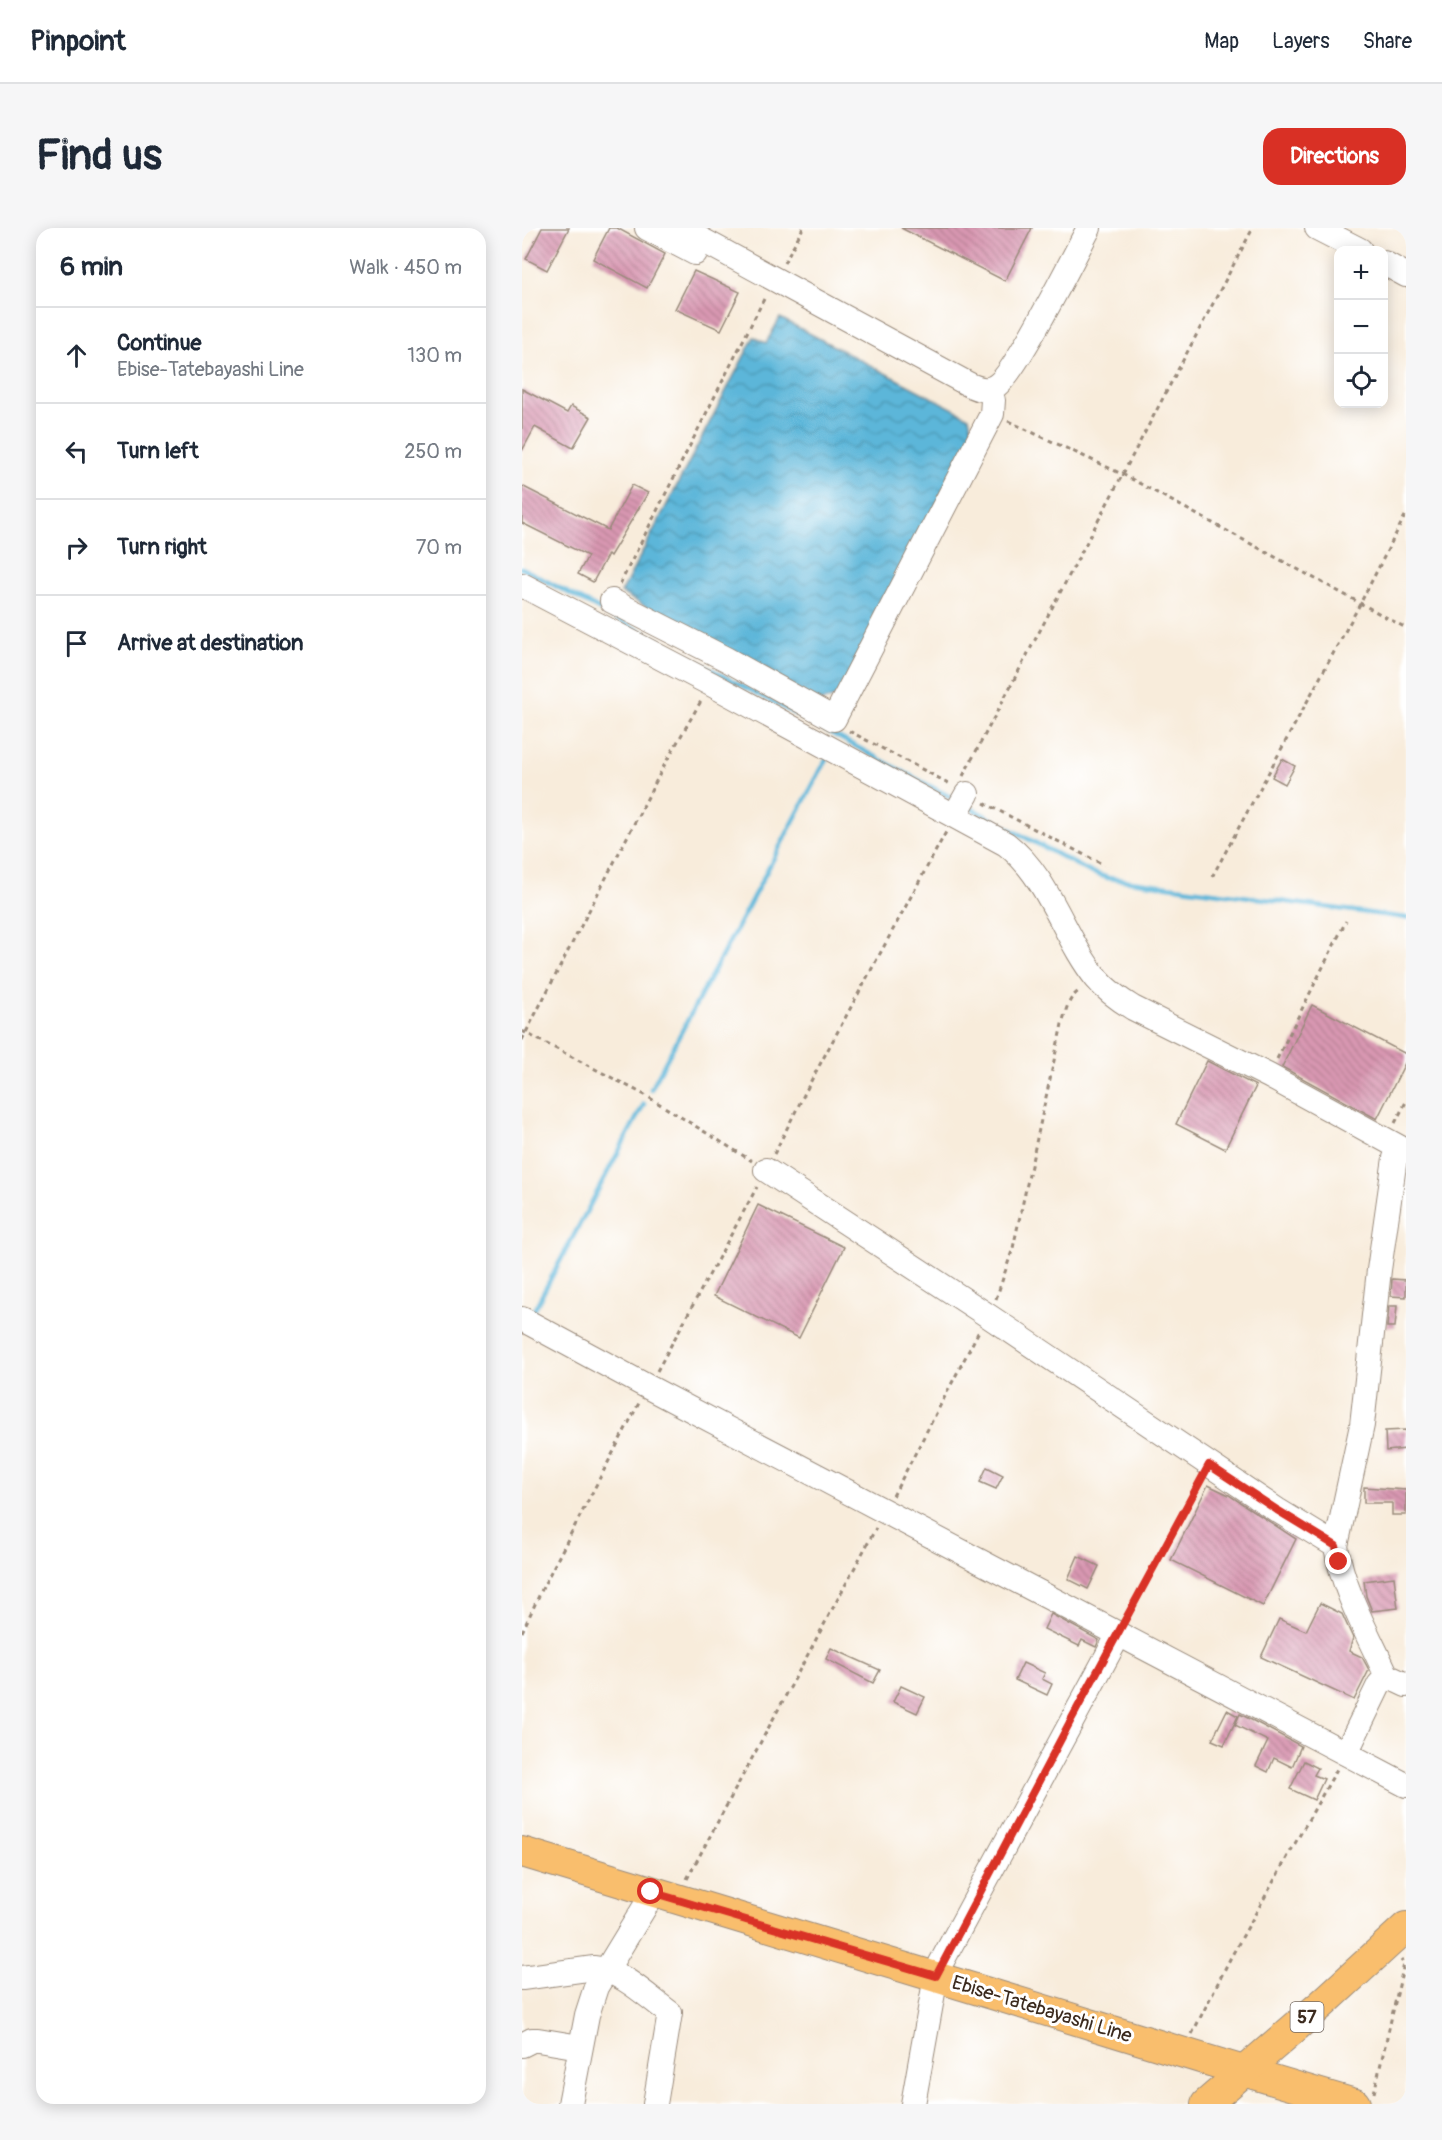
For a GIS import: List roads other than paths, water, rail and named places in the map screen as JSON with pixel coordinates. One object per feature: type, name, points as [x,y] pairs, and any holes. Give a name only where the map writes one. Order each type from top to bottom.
[{"type":"main road","name":"Ebise-Tatebayashi Line","points":[[522,1852],[936,1976],[1243,2072],[1355,2104]]},
{"type":"main road","name":"57","points":[[1206,2104],[1397,1936]]},
{"type":"street","points":[[647,228],[966,397],[993,407]]},
{"type":"street","points":[[680,228],[976,388],[984,390],[996,387],[1016,363]]},
{"type":"street","points":[[522,585],[718,671],[834,718],[993,407],[1008,386],[1016,363],[1089,228]]},
{"type":"street","points":[[1317,228],[1351,246]]},
{"type":"street","points":[[1388,266],[1406,275]]},
{"type":"street","points":[[612,601],[718,671],[960,801],[1017,852],[1032,869],[1098,980],[1116,997],[1133,1008],[1269,1076],[1397,1146],[1384,1229],[1362,1425],[1336,1546],[1345,1582],[1396,1681],[1379,1685],[1346,1753]]},
{"type":"street","points":[[766,1170],[1287,1517],[1336,1546]]},
{"type":"street","points":[[522,1319],[1406,1785]]},
{"type":"street","points":[[913,2104],[936,1976],[1119,1634]]},
{"type":"street","points":[[570,2104],[587,2015],[596,1987],[646,1905],[664,1895]]},
{"type":"street","points":[[522,1977],[594,1968],[606,1969],[617,1974],[670,2013],[655,2104]]},
{"type":"street","points":[[522,2045],[538,2040],[580,2047]]},
{"type":"water","points":[[780,318],[969,417],[973,434],[839,696],[818,703],[621,593],[754,337],[766,343]]},
{"type":"waterway","points":[[522,568],[956,800]]},
{"type":"waterway","points":[[651,1089],[826,760]]},
{"type":"waterway","points":[[969,807],[1090,872],[1108,878],[1406,918]]},
{"type":"waterway","points":[[534,1310],[644,1104]]}]
